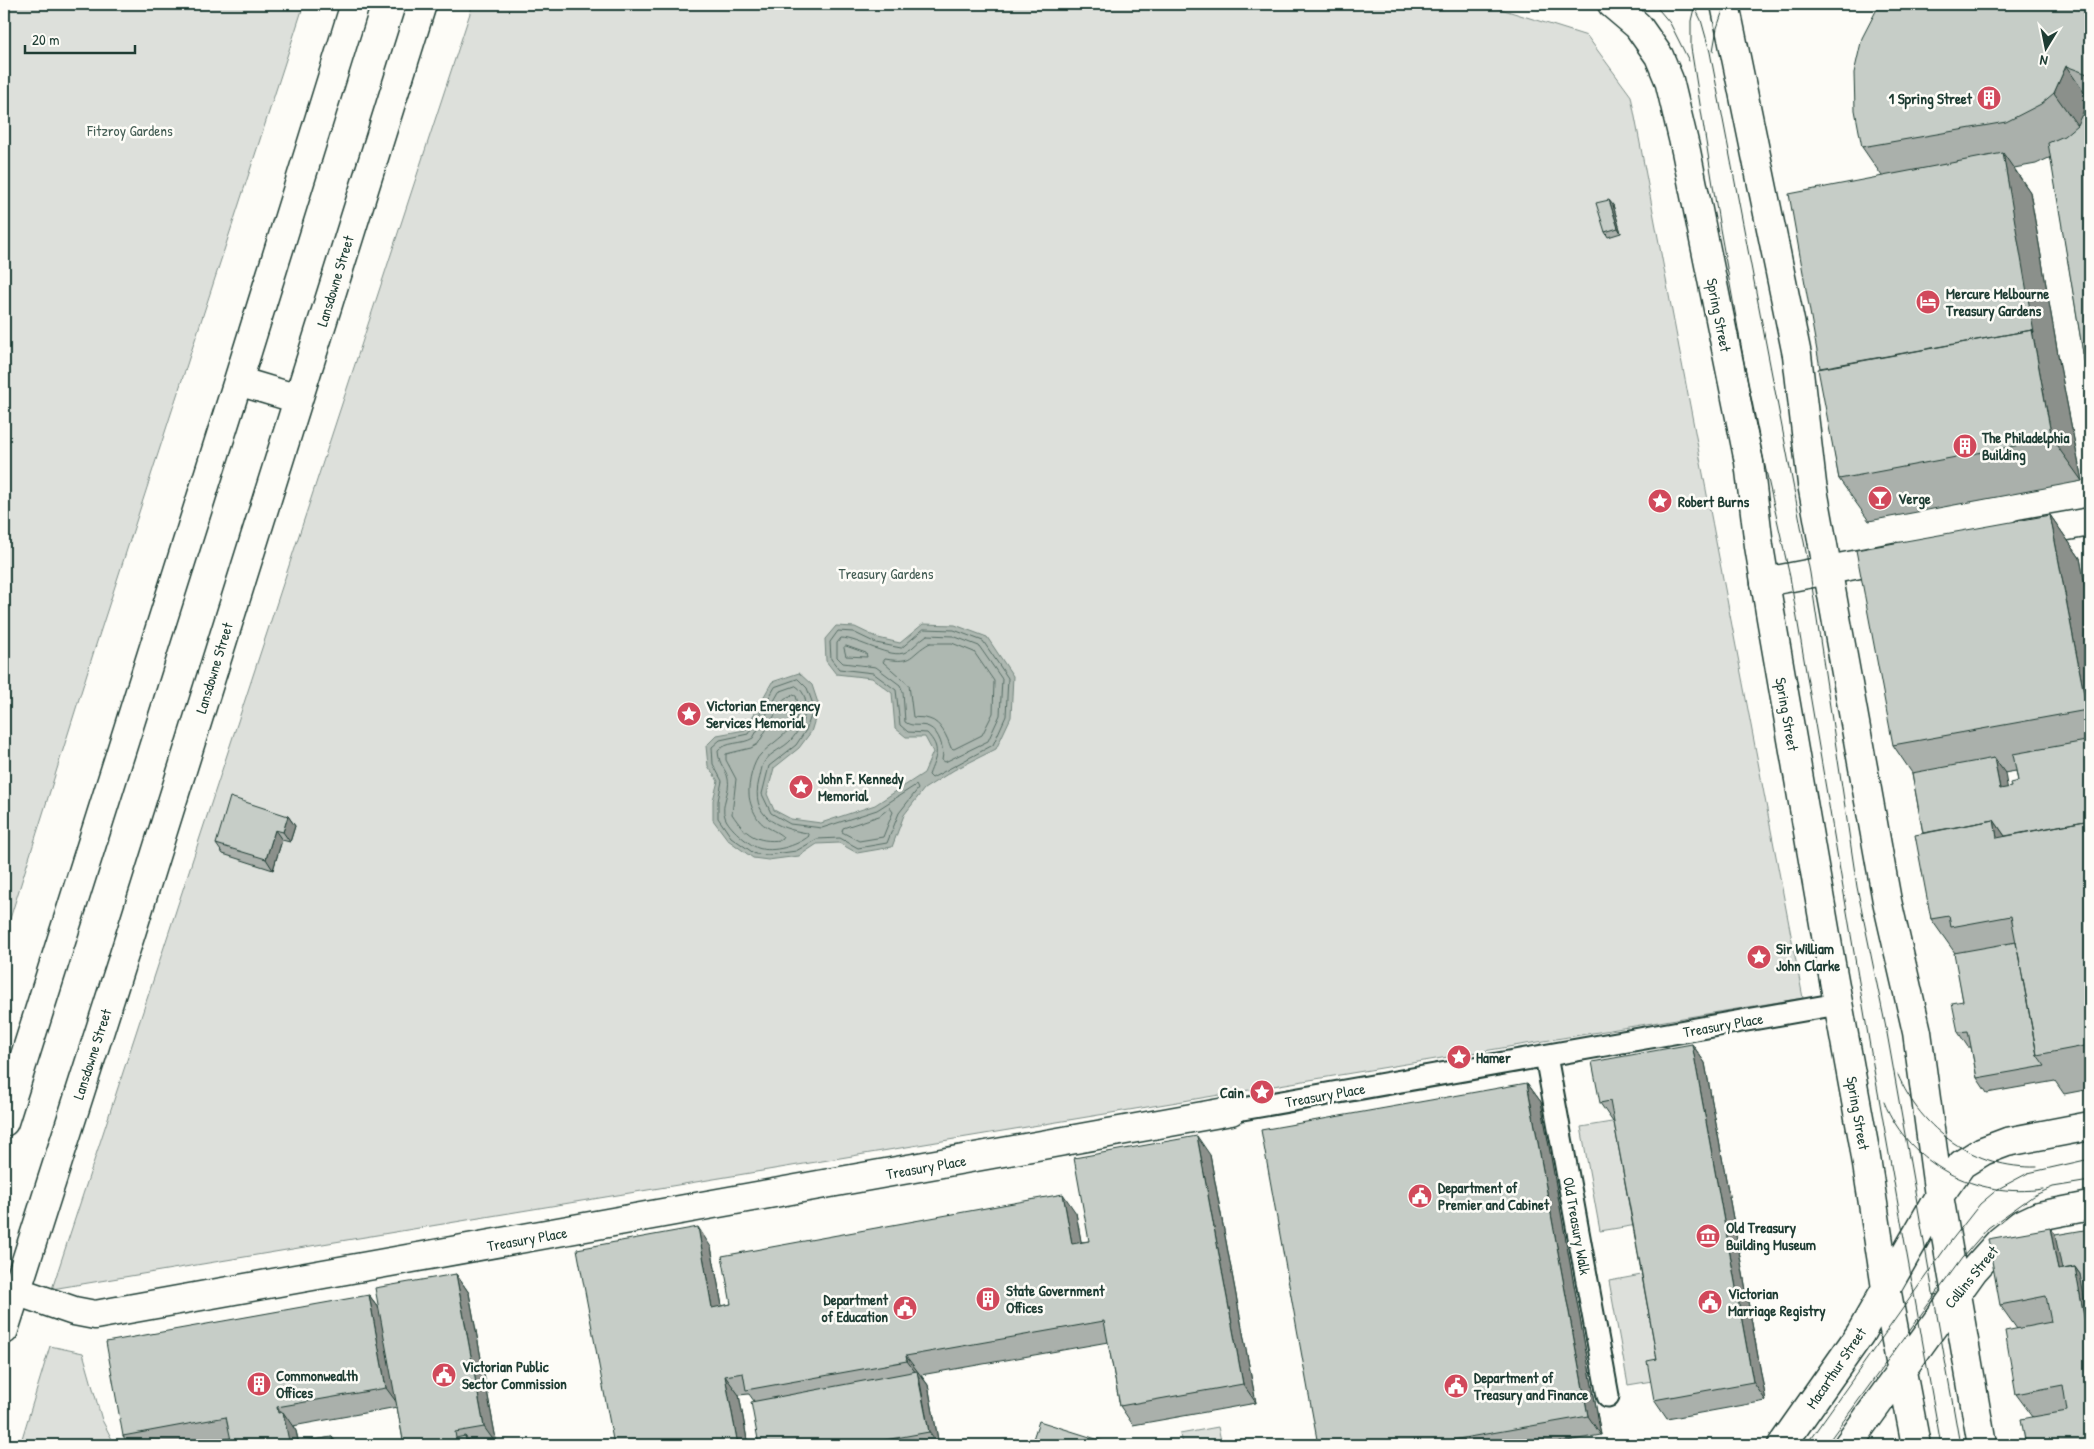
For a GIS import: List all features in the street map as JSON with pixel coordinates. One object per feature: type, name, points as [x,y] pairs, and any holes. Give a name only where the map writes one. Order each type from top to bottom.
[{"type":"street","points":[[4,1122],[355,4]]},
{"type":"street","name":"Lansdowne Street","points":[[4,1330],[134,924],[422,4]]},
{"type":"street","name":"Spring Street","points":[[1612,4],[1638,26],[1651,43],[1669,80],[1686,151],[1749,462],[1764,582],[1864,1145],[1886,1288],[1916,1445]]},
{"type":"street","points":[[1725,4],[1797,355],[1812,484],[1887,901],[1917,1032],[1939,1196],[1982,1445]]},
{"type":"street","points":[[238,381],[298,399]]},
{"type":"street","points":[[2002,538],[2090,522]]},
{"type":"street","points":[[1764,582],[1924,552]]},
{"type":"street","name":"Treasury Place","points":[[16,1292],[74,1311],[95,1315],[1838,1004]]},
{"type":"street","name":"Old Treasury Walk","points":[[1546,1056],[1608,1396]]},
{"type":"street","points":[[1929,1116],[1936,1132],[1947,1142],[1954,1144],[1982,1144],[2090,1126]]},
{"type":"street","points":[[1886,1288],[1939,1196],[1959,1168],[1970,1158],[2007,1142],[2035,1136]]},
{"type":"street","name":"Collins Street","points":[[1902,1369],[1956,1294],[1989,1251],[2000,1241],[2020,1225],[2039,1216],[2090,1206]]},
{"type":"street","name":"Macarthur Street","points":[[1782,1445],[1860,1334],[1886,1288]]},
{"type":"street","points":[[1848,1445],[1902,1369]]},
{"type":"green space","name":"Fitzroy Gardens","points":[[4,4],[304,4],[94,651],[4,938]]},
{"type":"green space","name":"Treasury Gardens","points":[[473,4],[1485,4],[1587,36],[1631,96],[1803,998],[52,1289]]},
{"type":"green space","points":[[1624,1120],[1643,1224],[1600,1231],[1581,1127]]},
{"type":"green space","points":[[1652,1273],[1670,1378],[1628,1385],[1609,1281]]},
{"type":"green space","points":[[50,1346],[83,1353],[102,1420],[115,1445],[20,1445]]},
{"type":"green space","points":[[1218,1427],[1222,1445],[1182,1445],[1180,1434]]},
{"type":"water","points":[[923,624],[955,625],[987,637],[1013,676],[1011,717],[996,749],[954,770],[924,789],[904,815],[892,847],[857,853],[839,843],[817,844],[799,856],[768,860],[753,858],[728,840],[713,820],[713,800],[718,781],[708,766],[706,746],[717,735],[745,730],[772,682],[799,673],[812,685],[819,706],[811,732],[799,748],[774,768],[767,794],[774,810],[791,819],[821,823],[875,805],[924,773],[933,752],[925,737],[906,737],[895,728],[892,693],[872,678],[836,674],[826,661],[825,639],[836,626],[855,627],[878,638],[900,643]]},
{"type":"building","name":"1 Spring Street","points":[[1881,4],[2090,4],[2090,75],[2066,66],[2054,93],[2041,104],[2006,122],[1862,147],[1855,110],[1854,73],[1862,38]]},
{"type":"building","points":[[2089,99],[2090,370],[2086,371],[2048,143],[2064,136],[2077,125]]},
{"type":"building","points":[[2003,153],[2034,333],[2032,330],[1820,368],[1789,194]]},
{"type":"building","points":[[1609,200],[1618,228],[1605,232],[1596,203]]},
{"type":"building","points":[[2032,330],[2052,439],[1839,479],[1818,369]]},
{"type":"building","points":[[2050,515],[2087,710],[1893,745],[1856,550]]},
{"type":"building","points":[[2086,741],[2090,765],[2090,820],[2005,836],[1994,820],[1923,833],[1912,773],[1994,758],[2000,789],[2011,787],[2010,783],[2018,781],[2013,754]]},
{"type":"building","points":[[230,797],[288,816],[283,832],[275,830],[266,859],[216,844]]},
{"type":"building","points":[[1994,820],[1997,838],[2090,820],[2090,1045],[2037,1055],[2011,916],[1951,927],[1949,916],[1931,919],[1915,835]]},
{"type":"building","points":[[2016,942],[2037,1055],[2045,1066],[1977,1078],[1968,1031],[1958,1032],[1952,1003],[1963,1001],[1954,953]]},
{"type":"building","points":[[1692,1044],[1753,1382],[1654,1400],[1647,1361],[1657,1359],[1634,1230],[1610,1101],[1600,1103],[1592,1062]]},
{"type":"building","points":[[1527,1083],[1588,1416],[1424,1445],[1318,1445],[1261,1130]]},
{"type":"building","name":"State Government Offices","points":[[1197,1136],[1243,1384],[1120,1406],[1104,1321],[906,1356],[907,1361],[746,1390],[743,1373],[725,1376],[738,1445],[614,1445],[577,1249],[698,1227],[712,1308],[731,1304],[722,1256],[1063,1194],[1072,1244],[1089,1241],[1074,1158]]},
{"type":"building","points":[[2050,1228],[2058,1270],[2075,1267],[2090,1350],[2090,1445],[2026,1445],[2021,1419],[2067,1411],[2063,1385],[2016,1394],[2005,1331],[2051,1322],[2046,1296],[2000,1305],[1988,1239]]},
{"type":"building","points":[[2090,1229],[2090,1330],[2080,1274],[2075,1267],[2062,1269],[2055,1235]]},
{"type":"building","points":[[456,1274],[484,1427],[455,1432],[456,1438],[465,1436],[467,1445],[404,1445],[375,1288]]},
{"type":"building","name":"Commonwealth Offices","points":[[369,1295],[386,1388],[277,1407],[278,1413],[283,1412],[289,1441],[284,1442],[284,1445],[232,1445],[226,1417],[123,1436],[106,1342]]},
{"type":"building","points":[[917,1371],[929,1432],[863,1445],[759,1445],[751,1402]]},
{"type":"building","points":[[1039,1421],[1109,1443],[1108,1445],[1031,1445]]},
{"type":"building","points":[[332,1437],[333,1445],[285,1445]]},
{"type":"tram line","points":[[1654,4],[1670,23],[1689,61]]},
{"type":"tram line","points":[[1693,4],[1701,20],[1710,52],[1810,573],[1857,887],[1887,1033],[1960,1445]]},
{"type":"tram line","points":[[1695,4],[1691,21],[1691,48],[1720,229],[1754,417],[1790,577],[1874,1070],[1941,1445]]},
{"type":"tram line","points":[[1713,51],[1717,28],[1725,4]]},
{"type":"tram line","points":[[1898,1075],[1908,1095],[1921,1113],[1936,1129],[1953,1142],[1972,1153],[1992,1161],[2014,1166],[2037,1167]]},
{"type":"tram line","points":[[1884,1102],[1910,1144],[1928,1160],[1948,1173],[1970,1182],[1994,1188],[2018,1191],[2043,1189]]},
{"type":"tram line","points":[[1806,1445],[1947,1246],[1980,1204],[1998,1189],[2028,1173],[2090,1159]]},
{"type":"tram line","points":[[1826,1445],[1962,1258],[1988,1228],[2033,1196],[2053,1187],[2090,1181]]},
{"type":"place","name":"1 Spring Street","points":[[1989,98]]},
{"type":"place","name":"Mercure Melbourne Treasury Gardens","points":[[1928,302]]},
{"type":"place","name":"The Philadelphia Building","points":[[1965,446]]},
{"type":"place","name":"Verge","points":[[1880,498]]},
{"type":"place","name":"Robert Burns","points":[[1660,501]]},
{"type":"place","name":"Victorian Emergency Services Memorial","points":[[689,714]]},
{"type":"place","name":"John F. Kennedy Memorial","points":[[801,787]]},
{"type":"place","name":"Sir William John Clarke","points":[[1759,957]]},
{"type":"place","name":"Hamer","points":[[1459,1057]]},
{"type":"place","name":"Cain","points":[[1262,1092]]},
{"type":"place","name":"Department of Premier and Cabinet","points":[[1420,1196]]},
{"type":"place","name":"Old Treasury Building Museum","points":[[1708,1236]]},
{"type":"place","name":"State Government Offices","points":[[988,1299]]},
{"type":"place","name":"Victorian Marriage Registry","points":[[1710,1302]]},
{"type":"place","name":"Department of Education","points":[[905,1308]]},
{"type":"place","name":"Victorian Public Sector Commission","points":[[444,1375]]},
{"type":"place","name":"Commonwealth Offices","points":[[259,1384]]},
{"type":"place","name":"Department of Treasury and Finance","points":[[1456,1386]]}]
